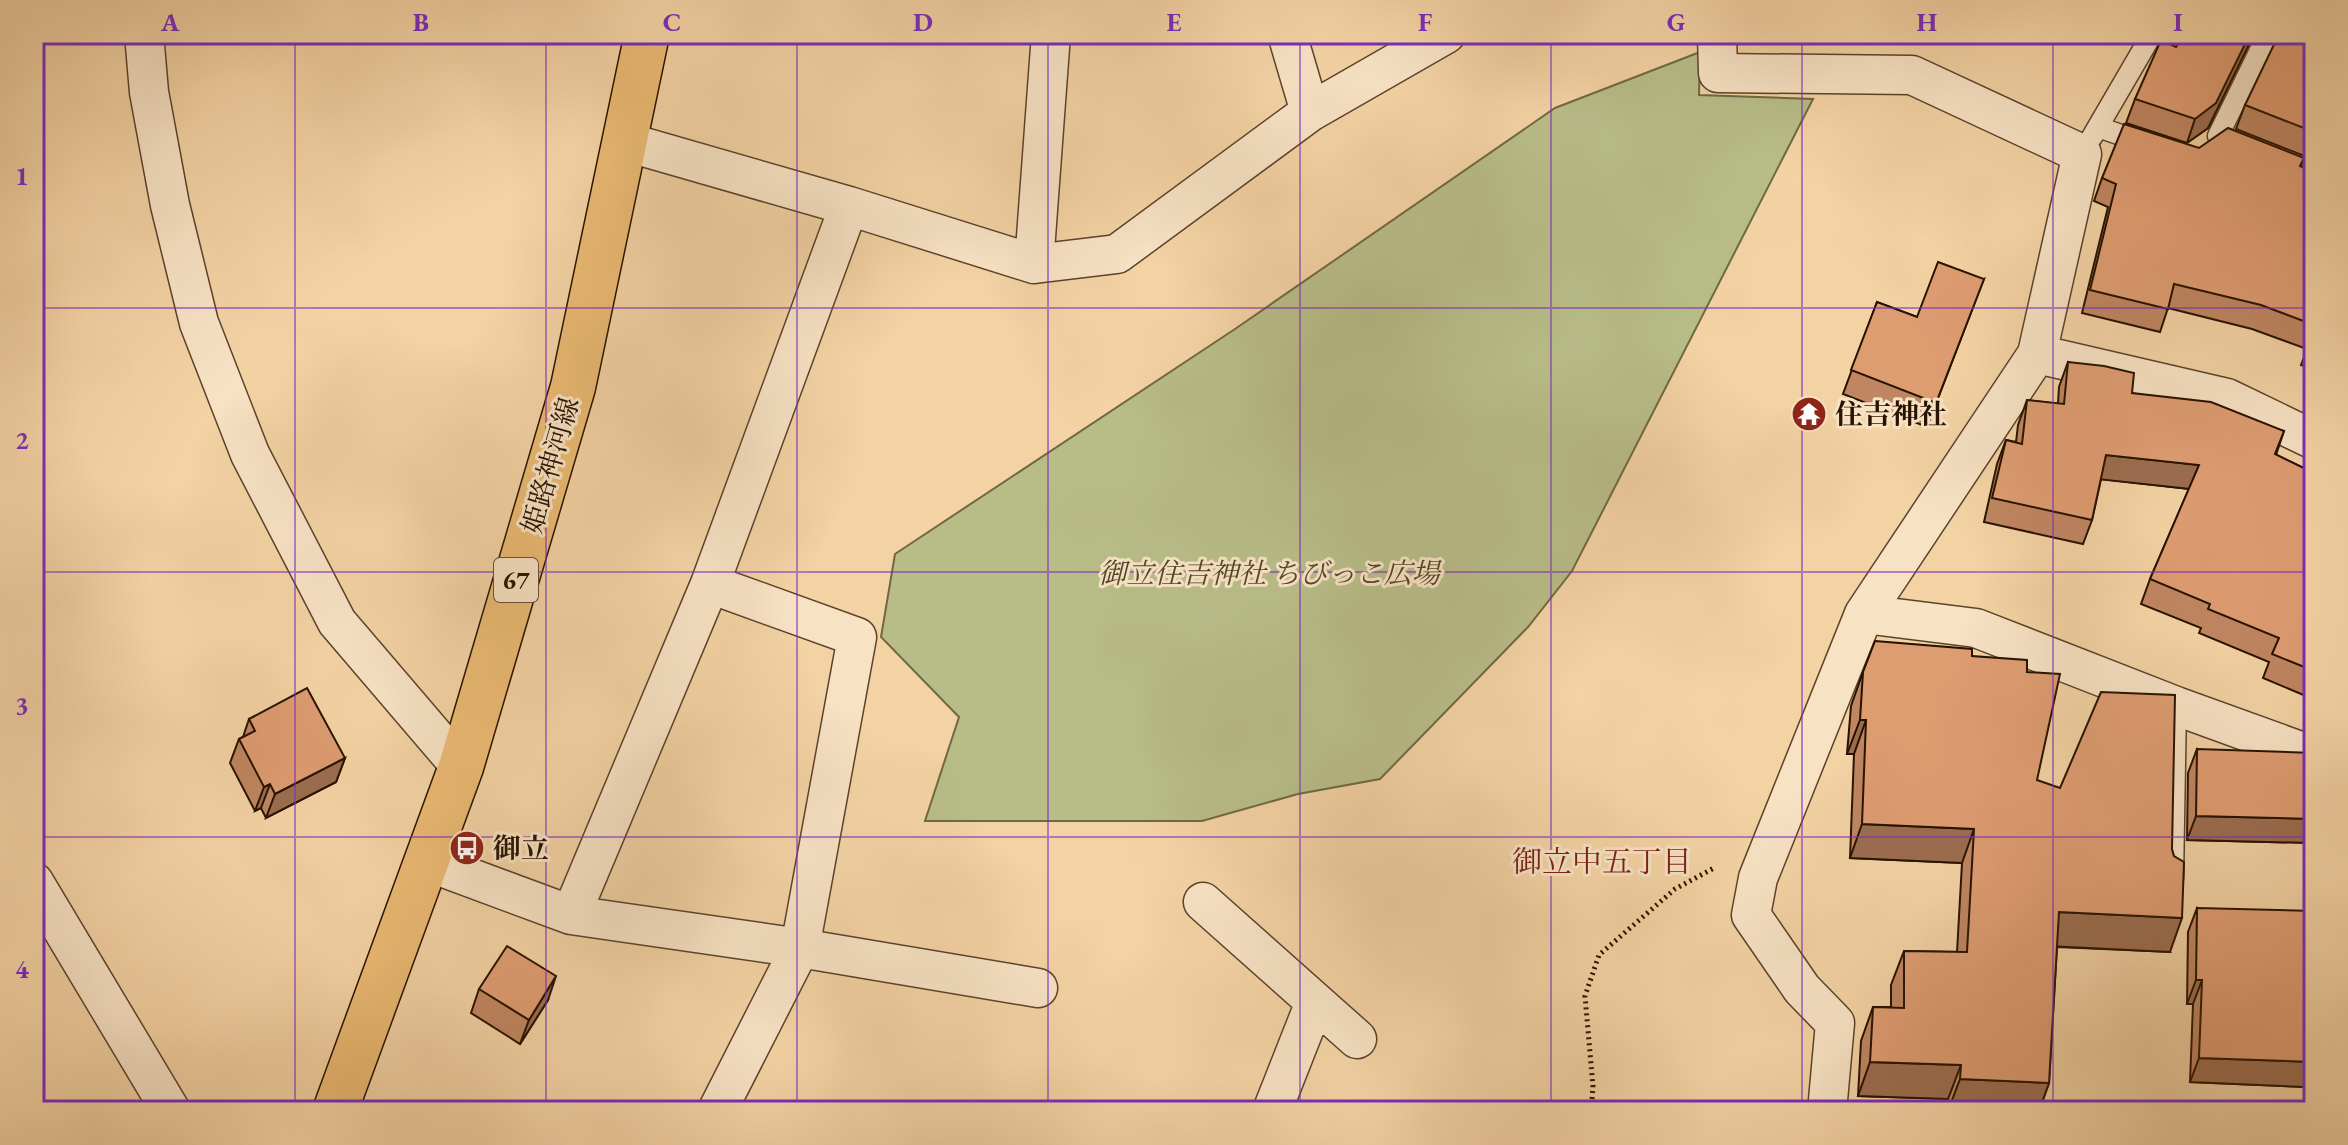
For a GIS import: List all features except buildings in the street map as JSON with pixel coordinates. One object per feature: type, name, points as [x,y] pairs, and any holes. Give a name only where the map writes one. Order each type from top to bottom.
[{"type":"main road","name":"姫路神河線","points":[[335,1111],[461,767],[573,387],[647,34]]},
{"type":"street","points":[[144,34],[149,92],[170,205],[199,323],[250,454],[337,622],[461,767]]},
{"type":"street","points":[[1034,264],[1051,34]]},
{"type":"street","points":[[1287,34],[1310,112]]},
{"type":"street","points":[[623,141],[849,206],[1034,264],[1117,254],[1310,112],[1446,34]]},
{"type":"street","points":[[1717,34],[1718,73],[1912,75],[2090,141],[2037,354],[1864,614],[1758,878],[1751,915],[1802,989],[1835,1023],[1827,1111]]},
{"type":"street","points":[[571,915],[710,584],[849,206]]},
{"type":"street","points":[[2037,354],[2227,398],[2314,440]]},
{"type":"street","points":[[710,584],[857,637],[800,948],[717,1111]]},
{"type":"street","points":[[1864,614],[1976,628],[2314,756]]},
{"type":"street","points":[[428,862],[571,915],[800,948],[1038,988]]},
{"type":"street","points":[[34,882],[171,1111]]},
{"type":"street","points":[[1203,902],[1357,1039]]},
{"type":"street","points":[[1272,1111],[1315,1002]]},
{"type":"lane","points":[[2152,34],[2090,141],[2163,149]]},
{"type":"lane","points":[[2199,151],[2224,138],[2268,34]]},
{"type":"lane","points":[[2173,883],[2176,706]]},
{"type":"path","points":[[1591,1111],[1593,1087],[1585,996],[1599,955],[1675,889],[1776,833]]},
{"type":"green space","name":"御立住吉神社 ちびっこ広場","points":[[1700,52],[1699,95],[1813,99],[1572,571],[1528,627],[1380,779],[1298,794],[1202,821],[925,821],[959,717],[881,637],[895,554],[1235,329],[1555,108]]},
{"type":"place","name":"住吉神社","points":[[1809,414]]},
{"type":"place","name":"御立","points":[[467,848]]},
{"type":"district","name":"御立中五丁目","points":[[1602,861]]}]
